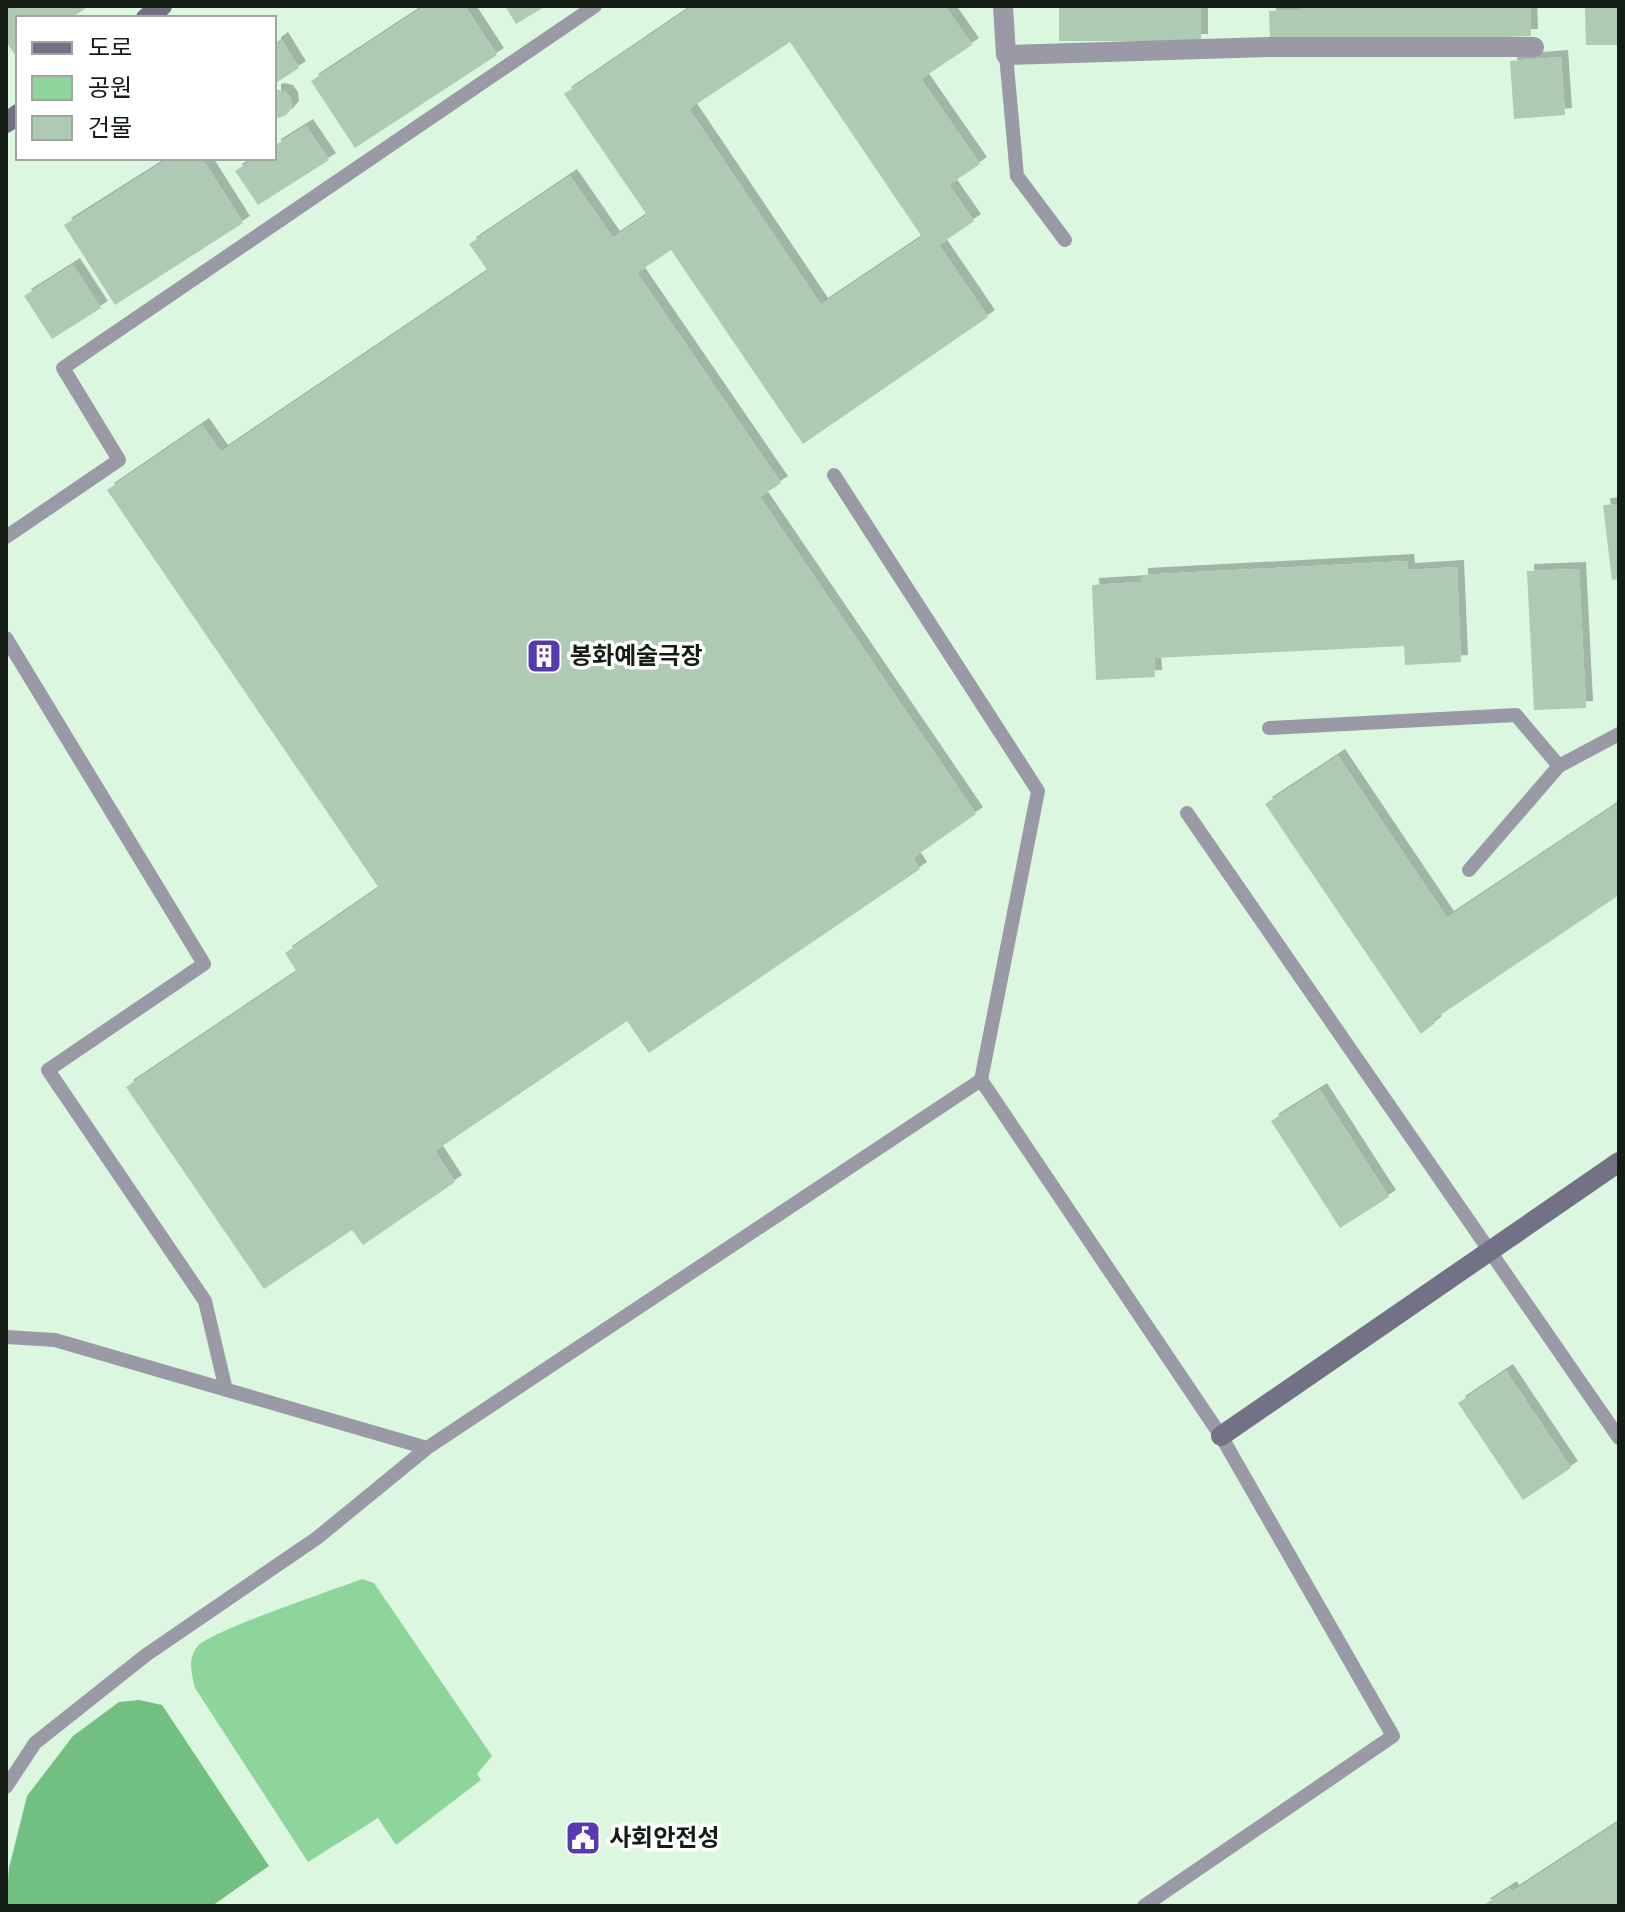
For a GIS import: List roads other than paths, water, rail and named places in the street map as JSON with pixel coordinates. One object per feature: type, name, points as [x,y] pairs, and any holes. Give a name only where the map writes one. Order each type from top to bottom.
[{"type":"street","points":[[1003,6],[1006,55],[1268,47],[1534,47]]},
{"type":"street","points":[[1221,1436],[1619,1162]]},
{"type":"lane","points":[[6,537],[119,460],[63,368],[595,6]]},
{"type":"lane","points":[[1006,55],[1017,176],[1065,240]]},
{"type":"lane","points":[[834,475],[1038,791],[981,1080],[1221,1436],[1393,1736],[1144,1906]]},
{"type":"lane","points":[[6,638],[204,964],[48,1070],[205,1301],[226,1390]]},
{"type":"lane","points":[[1269,728],[1516,715],[1559,766]]},
{"type":"lane","points":[[1469,870],[1559,766],[1619,734]]},
{"type":"lane","points":[[1187,813],[1619,1438]]},
{"type":"lane","points":[[6,1787],[35,1743],[146,1655],[317,1538],[427,1448],[981,1080]]},
{"type":"lane","points":[[6,1337],[55,1340],[427,1448]]},
{"type":"place","name":"봉화예술극장","points":[[544,656]]},
{"type":"place","name":"사회안전성","points":[[583,1838]]}]
